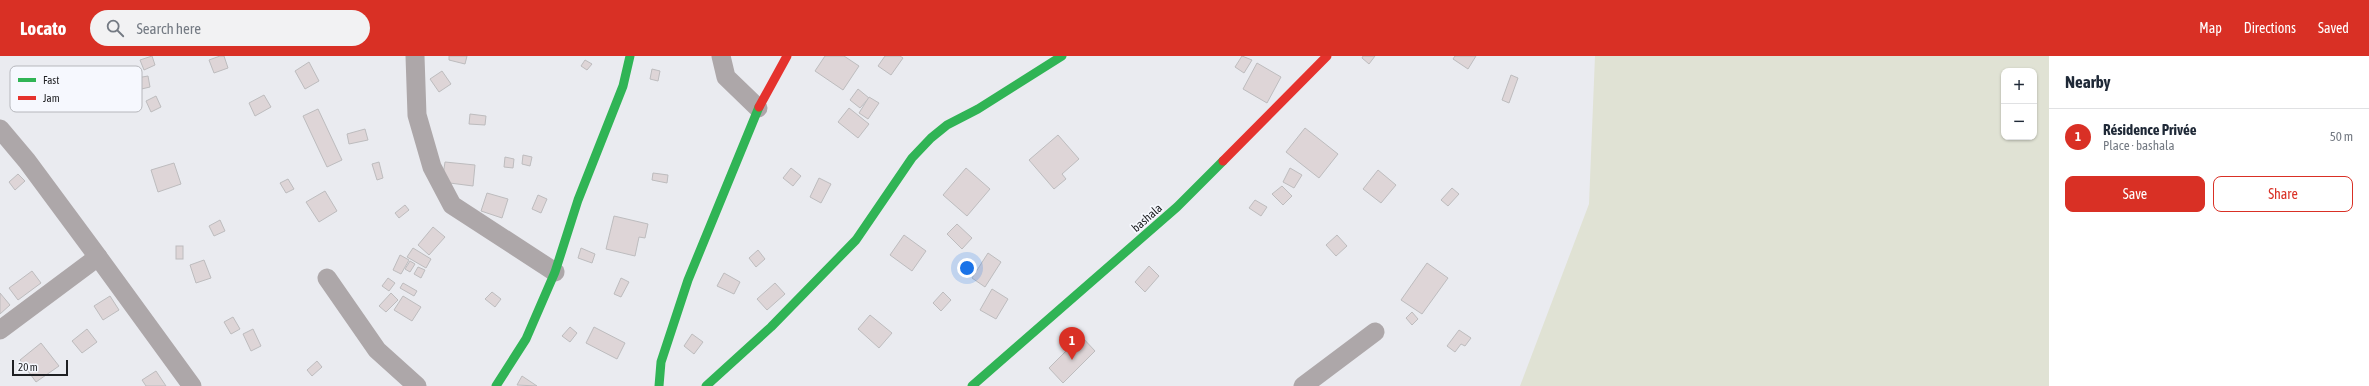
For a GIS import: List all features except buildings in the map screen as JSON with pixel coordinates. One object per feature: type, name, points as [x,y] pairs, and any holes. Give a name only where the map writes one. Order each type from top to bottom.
[{"type":"street","points":[[415,56],[417,115],[432,167],[452,205],[555,272]]},
{"type":"street","points":[[496,386],[526,339],[555,272],[578,200],[623,86],[630,56]]},
{"type":"street","points":[[721,56],[726,77],[758,108]]},
{"type":"street","points":[[659,386],[661,362],[688,280],[758,108],[787,56]]},
{"type":"street","points":[[706,386],[771,328],[856,240],[912,158],[931,138],[947,125],[978,109],[1062,56]]},
{"type":"street","name":"bashala","points":[[972,386],[1177,207],[1327,56]]},
{"type":"street","points":[[0,129],[27,161],[192,386]]},
{"type":"street","points":[[0,330],[98,257]]},
{"type":"street","points":[[327,278],[377,350],[417,386]]},
{"type":"street","points":[[1303,386],[1375,332]]},
{"type":"shaded area","points":[[1595,56],[2049,56],[2049,386],[1520,386],[1589,204]]},
{"type":"traffic: fast","points":[[496,386],[526,339],[555,272],[578,200],[623,86],[630,56]]},
{"type":"traffic: fast","points":[[706,386],[771,327],[856,240],[912,158],[931,138],[947,125],[978,109],[1062,56]]},
{"type":"traffic: fast","points":[[659,386],[661,362],[688,280],[759,107]]},
{"type":"traffic: fast","points":[[972,386],[1177,207],[1223,161]]},
{"type":"traffic: jam","points":[[759,107],[787,56]]},
{"type":"traffic: jam","points":[[1223,161],[1327,56]]},
{"type":"place","name":"Résidence Privée","points":[[1072,360]]}]
